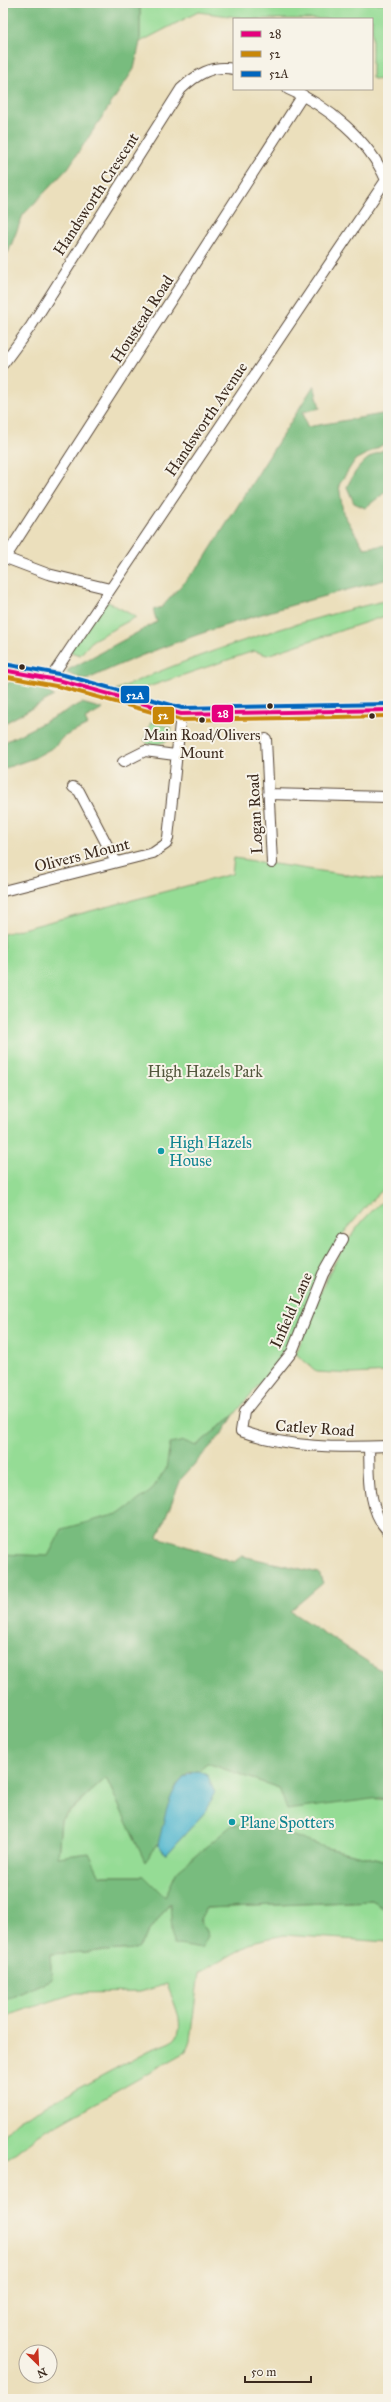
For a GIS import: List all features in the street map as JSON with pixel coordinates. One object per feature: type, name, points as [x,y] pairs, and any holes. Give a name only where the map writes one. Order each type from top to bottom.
[{"type":"main road","points":[[3,670],[56,680],[181,714],[209,715],[388,710]]},
{"type":"street","name":"Handsworth Crescent","points":[[3,364],[31,326],[181,89],[205,71],[217,67],[233,69]]},
{"type":"street","points":[[290,90],[322,107],[350,130],[387,178]]},
{"type":"street","name":"Houstead Road","points":[[4,557],[302,95]]},
{"type":"street","name":"Handsworth Avenue","points":[[56,680],[110,589],[387,178]]},
{"type":"street","points":[[4,557],[48,574],[110,589]]},
{"type":"street","points":[[123,762],[145,751],[175,755],[181,714]]},
{"type":"street","name":"Logan Road","points":[[266,739],[272,863]]},
{"type":"street","name":"Olivers Mount","points":[[3,891],[153,853],[166,844],[168,838],[175,755]]},
{"type":"street","points":[[73,788],[79,792],[116,862]]},
{"type":"street","points":[[268,794],[388,797]]},
{"type":"street","name":"Infield Lane","points":[[241,1431],[244,1412],[292,1352],[323,1274],[343,1239]]},
{"type":"street","name":"Catley Road","points":[[241,1431],[264,1439],[308,1445],[369,1447],[388,1446]]},
{"type":"street","points":[[369,1447],[371,1491],[377,1513],[388,1531]]},
{"type":"green space","points":[[3,3],[140,3],[140,42],[134,69],[68,168],[23,215],[8,253],[3,249]]},
{"type":"green space","points":[[140,3],[388,3],[388,72],[378,80],[373,78],[373,18],[245,18],[198,12],[140,42]]},
{"type":"green space","points":[[314,385],[320,408],[303,412],[307,427],[388,413],[388,442],[355,460],[339,485],[343,513],[364,548],[388,545],[388,579],[235,622],[159,649],[86,680],[67,673],[68,670],[157,622],[153,610],[162,607],[203,561]]},
{"type":"green space","points":[[388,448],[388,490],[365,508],[354,503],[347,487],[355,473],[368,459]]},
{"type":"green space","points":[[388,600],[388,615],[267,655],[254,651],[145,688],[137,696],[116,690],[216,650],[318,618]]},
{"type":"green space","points":[[106,601],[136,617],[93,640],[80,655],[68,651]]},
{"type":"green space","points":[[11,681],[41,688],[54,696],[3,724],[3,687]]},
{"type":"green space","points":[[82,703],[103,709],[85,719],[88,725],[63,737],[54,747],[34,758],[3,769],[3,743]]},
{"type":"green space","points":[[151,722],[172,728],[169,740],[151,747],[144,740]]},
{"type":"green space","name":"High Hazels Park","points":[[234,858],[388,881],[388,1185],[369,1203],[337,1241],[288,1349],[234,1415],[196,1446],[3,1679],[3,934],[232,874]]},
{"type":"green space","points":[[388,1197],[388,1372],[353,1374],[317,1372],[296,1354],[313,1311],[343,1249],[371,1212]]},
{"type":"green space","points":[[234,1415],[225,1430],[181,1479],[158,1537],[234,1562],[242,1556],[319,1573],[323,1583],[290,1611],[388,1675],[388,1800],[380,1798],[287,1810],[279,1788],[207,1763],[198,1771],[188,1773],[176,1786],[158,1844],[145,1862],[106,1778],[61,1819],[58,1857],[89,1853],[100,1876],[144,1876],[165,1897],[177,1871],[232,1825],[264,1825],[327,1848],[388,1862],[388,1911],[372,1901],[206,1908],[200,1919],[208,1936],[201,1949],[173,1944],[170,1903],[137,1949],[50,1954],[52,1979],[3,2001],[3,1554],[48,1556],[62,1529],[121,1513],[151,1491],[166,1469],[170,1444],[184,1441],[196,1446]]},
{"type":"green space","points":[[207,1763],[279,1788],[388,1800],[388,1862],[327,1848],[177,1871],[165,1898],[144,1876],[100,1876],[58,1857],[61,1820],[106,1778],[145,1861],[158,1844],[166,1855],[205,1812],[207,1774],[198,1771]]},
{"type":"green space","points":[[372,1901],[388,1911],[388,1942],[284,1935],[256,1941],[199,1973],[190,2040],[186,2052],[39,2135],[3,2163],[3,2135],[17,2121],[150,2050],[171,2042],[176,2037],[179,2030],[178,2014],[167,1984],[140,1992],[76,1993],[12,2014],[3,2020],[3,2001],[52,1979],[50,1954],[137,1949],[170,1903],[208,1936],[200,1919],[206,1908]]},
{"type":"water","points":[[198,1771],[207,1774],[215,1792],[205,1812],[166,1855],[158,1844],[170,1800],[180,1781],[188,1775]]},
{"type":"transit line","name":"52A","points":[[4,664],[64,675],[182,708],[388,704]]},
{"type":"transit line","name":"28","points":[[3,670],[62,681],[181,714],[388,710]]},
{"type":"transit line","name":"52","points":[[3,676],[61,687],[181,720],[388,716]]},
{"type":"place","name":"Main Road/Olivers Mount","points":[[202,720]]},
{"type":"place","name":"High Hazels House","points":[[161,1151]]},
{"type":"place","name":"Plane Spotters","points":[[232,1822]]}]
